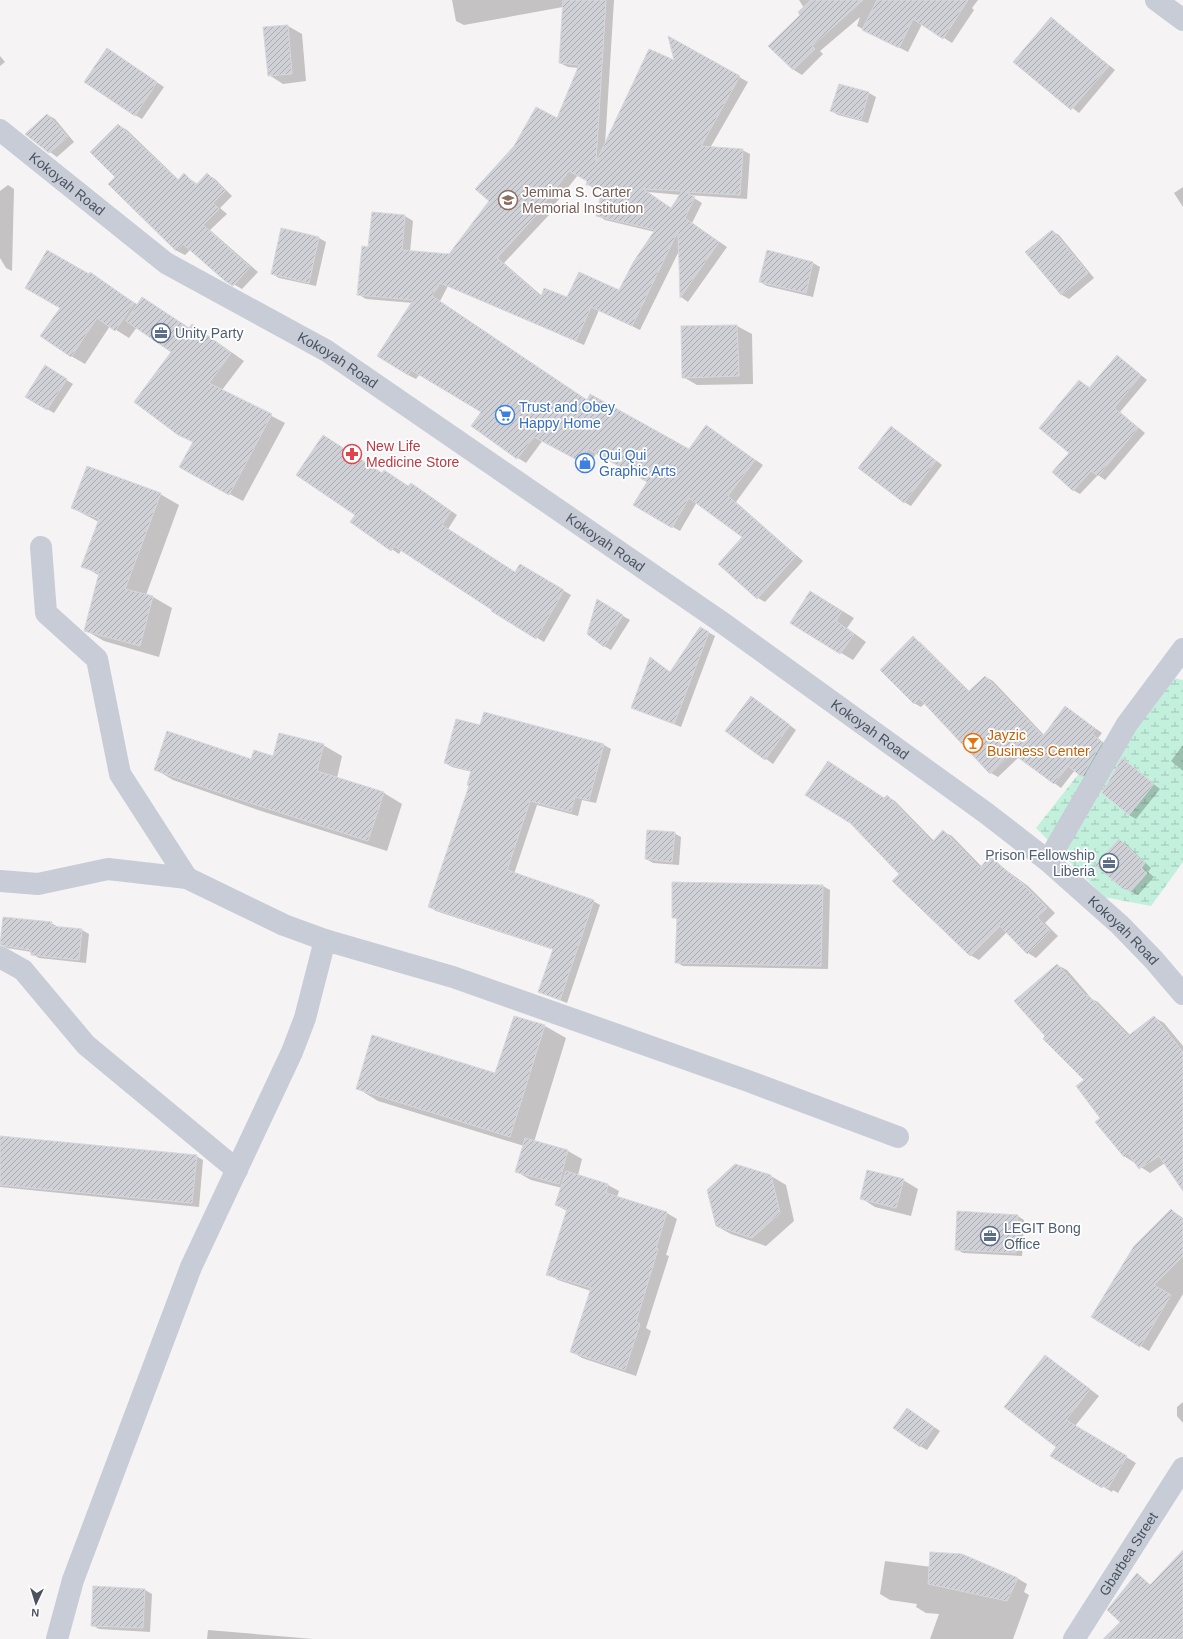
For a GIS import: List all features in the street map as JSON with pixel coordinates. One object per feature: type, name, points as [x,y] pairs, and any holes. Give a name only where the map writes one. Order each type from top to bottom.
[{"type":"street","points":[[1156,0],[1183,20]]},
{"type":"street","name":"Kokoyah Road","points":[[0,130],[166,263],[327,351],[720,621],[986,814],[1048,860],[1120,925],[1183,994]]},
{"type":"street","points":[[40,547],[46,613],[97,659],[120,774],[187,878]]},
{"type":"street","points":[[1048,860],[1127,724],[1183,649]]},
{"type":"street","points":[[0,881],[38,884],[108,869],[187,878],[284,925],[325,940],[454,976],[748,1081],[898,1137]]},
{"type":"street","points":[[57,1639],[73,1580],[191,1267],[292,1052],[305,1018],[325,940]]},
{"type":"street","points":[[0,957],[23,970],[86,1045],[237,1170]]},
{"type":"street","name":"Gbarbea Street","points":[[1074,1639],[1183,1468]]},
{"type":"green space","points":[[1159,675],[1183,680],[1183,862],[1151,906],[1104,897],[1036,828],[1121,720]]},
{"type":"building","points":[[563,0],[606,0],[596,162],[649,49],[674,60],[668,36],[740,76],[701,146],[743,149],[740,195],[685,192],[695,197],[685,218],[719,242],[680,298],[678,231],[632,326],[591,307],[576,341],[440,283],[432,296],[587,400],[590,394],[689,449],[706,425],[755,460],[728,496],[796,556],[757,599],[718,564],[742,537],[689,498],[672,528],[633,505],[647,482],[588,449],[581,462],[534,437],[517,459],[471,426],[481,412],[411,370],[408,375],[377,356],[413,300],[357,295],[362,246],[368,247],[372,212],[405,215],[402,250],[449,254],[489,201],[475,189],[514,146],[536,107],[557,118],[579,65],[559,63]],"holes":[[[569,171],[587,181],[586,185],[595,185],[602,189],[596,216],[655,230],[634,261],[619,290],[579,272],[567,297],[544,288],[541,297],[497,258],[541,210],[540,209]],[[643,189],[682,191],[671,208]]]},
{"type":"building","points":[[811,0],[863,0],[812,46],[815,49],[793,70],[768,46],[800,15],[798,12]]},
{"type":"building","points":[[877,0],[968,0],[943,39],[913,19],[899,48],[862,30]]},
{"type":"building","points":[[1051,17],[1109,66],[1071,110],[1013,62]]},
{"type":"building","points":[[288,25],[292,74],[268,76],[263,27]]},
{"type":"building","points":[[107,48],[157,82],[135,116],[84,82]]},
{"type":"building","points":[[839,84],[869,92],[861,120],[830,111]]},
{"type":"building","points":[[47,114],[68,137],[49,153],[25,134]]},
{"type":"building","points":[[118,124],[178,180],[184,173],[196,185],[207,173],[225,191],[213,203],[219,209],[203,225],[250,267],[233,286],[225,281],[183,244],[176,251],[108,184],[115,177],[90,152]]},
{"type":"building","points":[[281,228],[319,237],[309,283],[271,274]]},
{"type":"building","points":[[1052,230],[1088,273],[1061,295],[1025,252]]},
{"type":"building","points":[[47,250],[89,274],[90,272],[134,303],[115,331],[97,318],[71,357],[40,336],[60,308],[25,288]]},
{"type":"building","points":[[767,250],[813,262],[806,293],[759,282]]},
{"type":"building","points":[[142,297],[189,328],[192,324],[231,353],[209,383],[272,414],[229,495],[179,467],[193,442],[178,435],[134,402],[171,352],[126,321]]},
{"type":"building","points":[[737,325],[739,376],[682,378],[681,326]]},
{"type":"building","points":[[1117,355],[1141,375],[1114,408],[1138,428],[1098,476],[1091,471],[1073,491],[1052,472],[1069,453],[1039,428],[1079,380],[1089,388]]},
{"type":"building","points":[[45,365],[67,379],[47,410],[25,397]]},
{"type":"building","points":[[891,426],[936,461],[904,503],[858,468]]},
{"type":"building","points":[[323,435],[382,473],[384,470],[408,486],[411,483],[451,511],[442,525],[515,572],[520,564],[564,590],[536,639],[491,611],[492,610],[394,546],[391,551],[350,522],[355,515],[296,475]]},
{"type":"building","points":[[87,466],[161,493],[125,589],[153,596],[140,646],[84,631],[99,573],[81,567],[99,519],[71,508]]},
{"type":"building","points":[[810,591],[842,611],[836,621],[854,634],[840,654],[790,623]]},
{"type":"building","points":[[597,599],[623,615],[604,647],[587,634]]},
{"type":"building","points":[[700,627],[709,632],[674,724],[631,708],[650,657],[670,672]]},
{"type":"building","points":[[913,636],[968,692],[985,676],[1043,736],[1065,706],[1096,729],[1092,734],[1102,742],[1082,777],[1068,766],[1054,784],[1012,753],[990,774],[919,698],[914,704],[880,670]]},
{"type":"building","points":[[751,696],[790,725],[765,760],[725,731]]},
{"type":"building","points":[[484,712],[604,744],[589,800],[575,797],[571,812],[530,801],[507,870],[594,900],[560,1000],[538,992],[553,949],[428,907],[469,786],[467,785],[471,771],[444,763],[456,719],[480,725]]},
{"type":"building","points":[[167,731],[251,759],[254,750],[273,756],[279,733],[324,744],[317,771],[384,792],[368,841],[154,770]]},
{"type":"building","points":[[1122,758],[1154,784],[1129,815],[1102,793]]},
{"type":"building","points":[[828,761],[884,798],[887,795],[932,842],[943,830],[980,868],[990,856],[1018,881],[1019,880],[1047,908],[1037,917],[1050,931],[1027,954],[1000,926],[970,956],[892,881],[899,874],[850,823],[805,795]]},
{"type":"building","points":[[647,830],[675,832],[672,862],[645,859]]},
{"type":"building","points":[[1119,839],[1145,863],[1141,868],[1147,873],[1130,892],[1125,887],[1123,889],[1095,865]]},
{"type":"building","points":[[672,882],[823,885],[821,966],[675,963],[677,918],[672,918]]},
{"type":"building","points":[[3,917],[52,922],[51,926],[82,929],[79,960],[31,955],[31,950],[0,945]]},
{"type":"building","points":[[1057,964],[1086,996],[1088,995],[1128,1036],[1154,1016],[1183,1052],[1183,1191],[1159,1156],[1139,1169],[1128,1153],[1124,1157],[1095,1122],[1100,1118],[1076,1086],[1084,1080],[1043,1039],[1045,1036],[1014,1001]]},
{"type":"building","points":[[514,1016],[545,1025],[510,1137],[356,1089],[372,1035],[495,1073]]},
{"type":"building","points":[[0,1136],[197,1155],[192,1203],[0,1185]]},
{"type":"building","points":[[525,1138],[568,1150],[559,1184],[515,1172]]},
{"type":"building","points":[[735,1164],[771,1175],[780,1213],[752,1238],[716,1226],[707,1190]]},
{"type":"building","points":[[867,1170],[904,1179],[896,1208],[860,1199]]},
{"type":"building","points":[[566,1171],[608,1184],[606,1193],[667,1212],[656,1248],[658,1249],[636,1322],[640,1324],[625,1370],[570,1352],[591,1288],[546,1275],[567,1209],[555,1205]]},
{"type":"building","points":[[1171,1209],[1183,1220],[1183,1256],[1154,1285],[1171,1295],[1140,1347],[1091,1317],[1134,1246]]},
{"type":"building","points":[[957,1211],[1018,1215],[1016,1253],[955,1250]]},
{"type":"building","points":[[1045,1355],[1090,1389],[1066,1420],[1127,1456],[1108,1488],[1103,1486],[1102,1488],[1050,1456],[1056,1447],[1004,1407]]},
{"type":"building","points":[[907,1408],[934,1427],[920,1447],[893,1428]]},
{"type":"building","points":[[1183,1550],[1183,1639],[1103,1639],[1120,1622],[1107,1610],[1137,1573],[1150,1585]]},
{"type":"building","points":[[930,1552],[962,1554],[1018,1578],[1007,1601],[928,1584]]},
{"type":"building","points":[[93,1586],[145,1589],[143,1628],[91,1626]]},
{"type":"place","name":"Jemima S. Carter Memorial Institution","points":[[508,200]]},
{"type":"place","name":"Unity Party","points":[[161,333]]},
{"type":"place","name":"Trust and Obey Happy Home","points":[[505,415]]},
{"type":"place","name":"New Life Medicine Store","points":[[352,454]]},
{"type":"place","name":"Qui Qui Graphic Arts","points":[[585,463]]},
{"type":"place","name":"Jayzic Business Center","points":[[973,743]]},
{"type":"place","name":"Prison Fellowship Liberia","points":[[1109,863]]},
{"type":"place","name":"LEGIT Bong Office","points":[[990,1236]]}]
